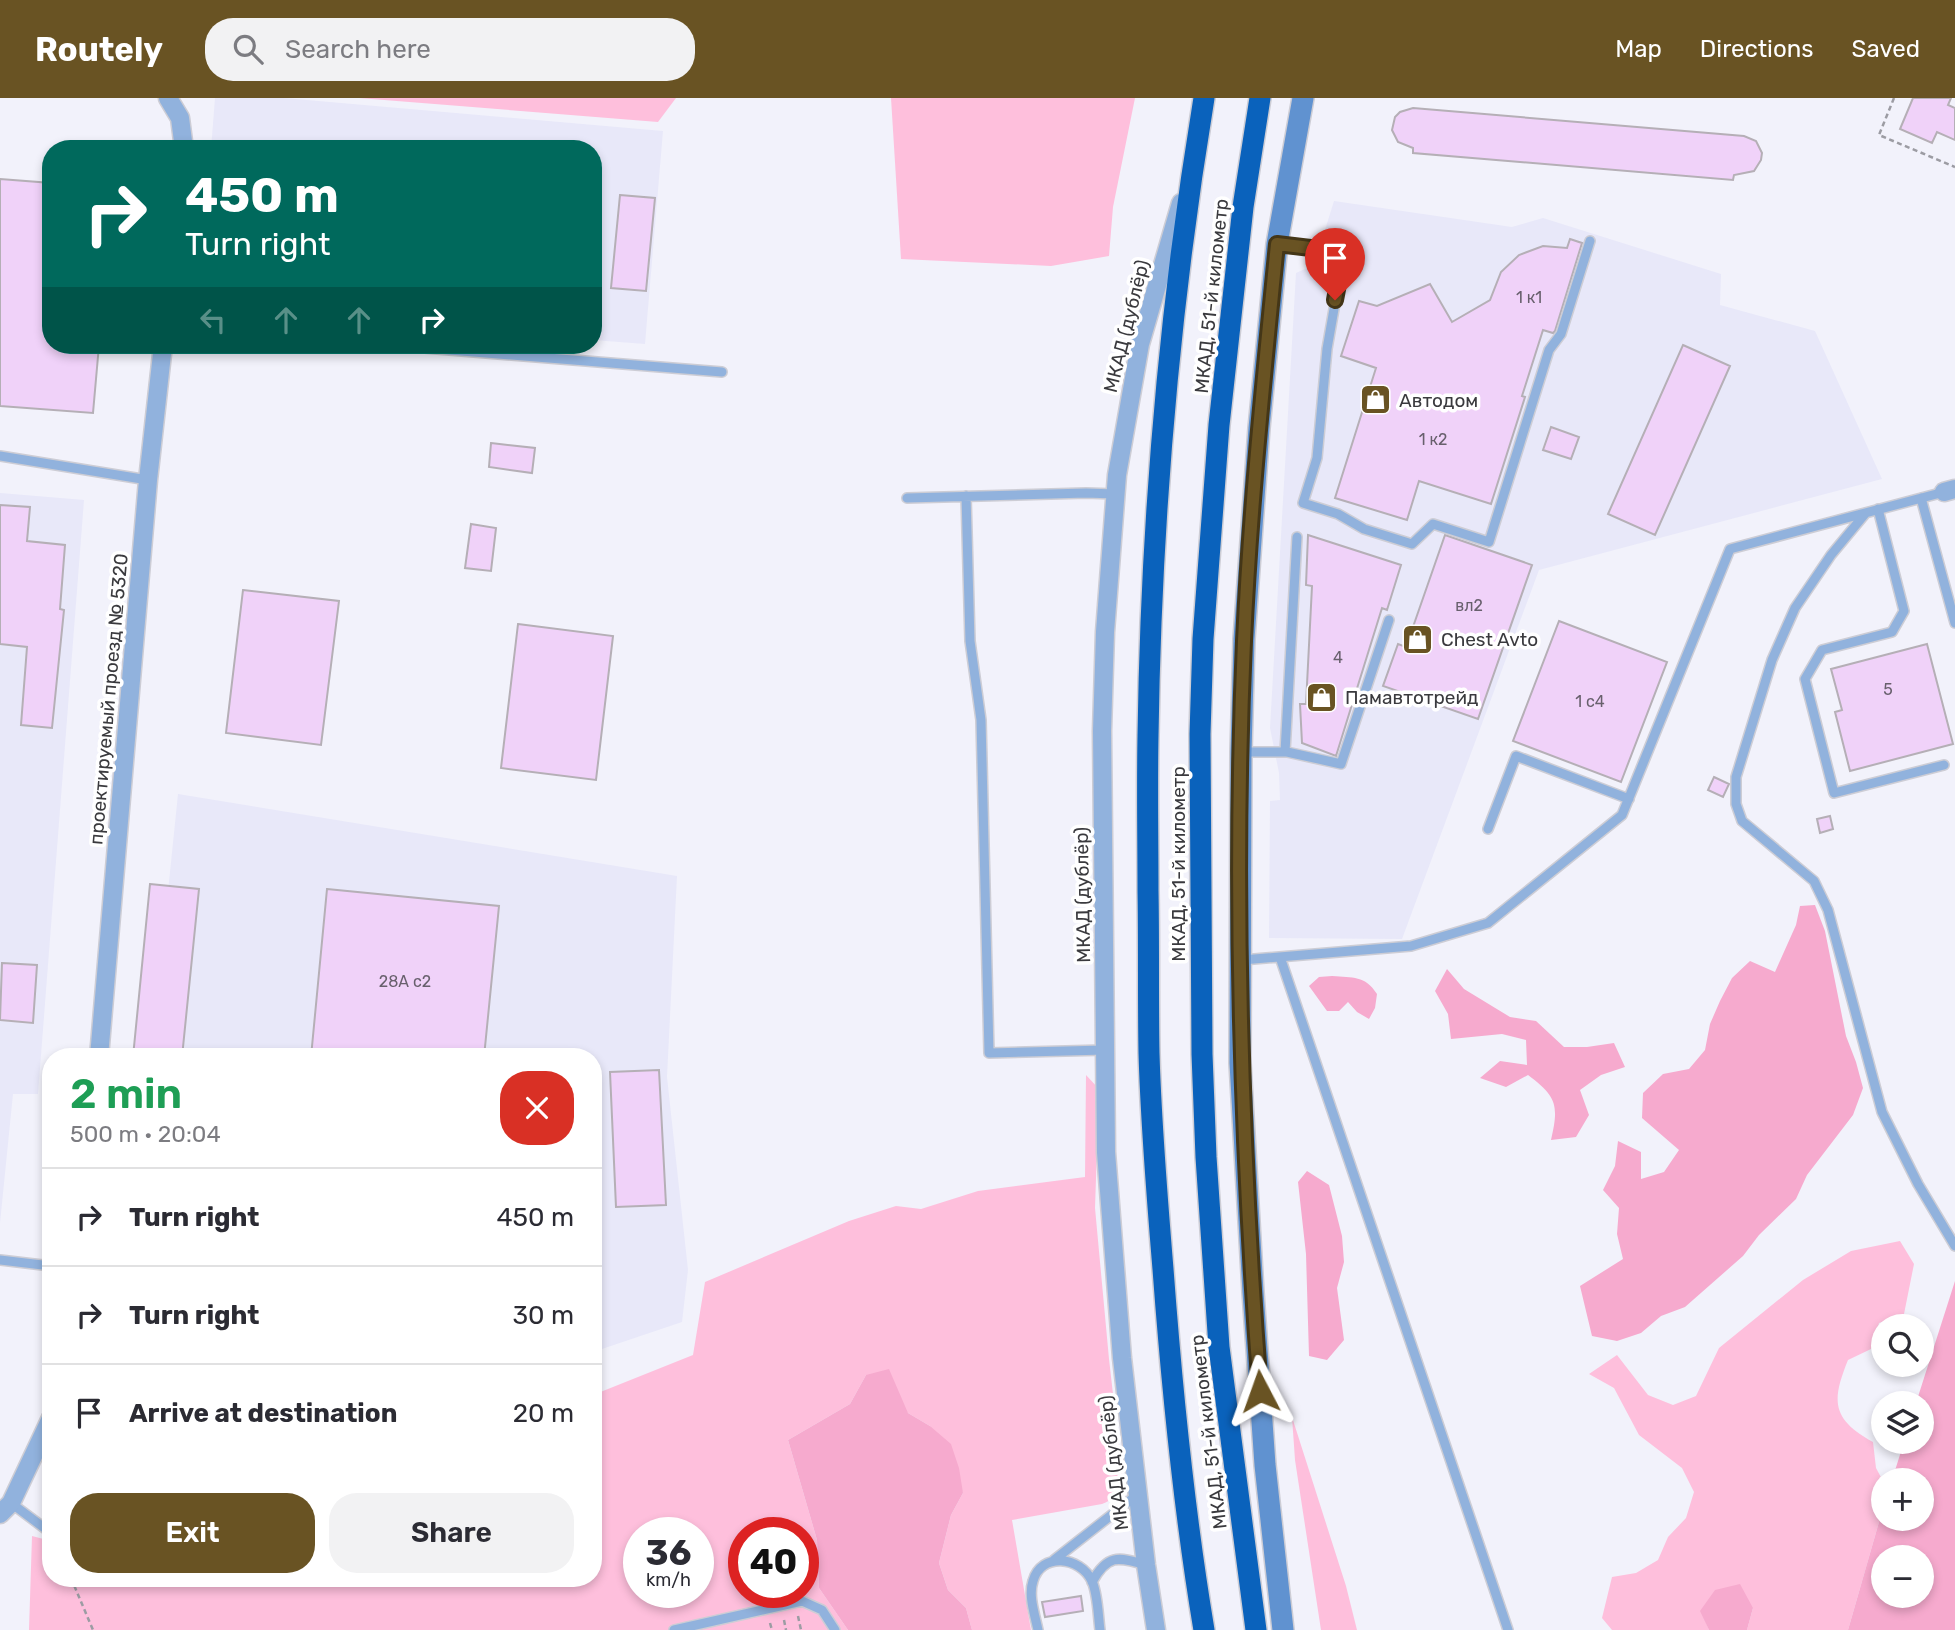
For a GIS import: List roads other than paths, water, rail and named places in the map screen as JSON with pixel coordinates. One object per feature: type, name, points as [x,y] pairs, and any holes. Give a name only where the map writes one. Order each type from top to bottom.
[{"type":"highway","name":"МКАД, 51-й километр","points":[[1204,98],[1173,325],[1164,425],[1147,737],[1149,1052],[1154,1153],[1170,1354],[1192,1554],[1204,1630]]},
{"type":"highway","name":"МКАД, 51-й километр","points":[[1256,1630],[1219,1346],[1206,1157],[1202,1054],[1200,734],[1203,639],[1219,425],[1243,207],[1260,98]]},
{"type":"street","points":[[1283,1630],[1265,1465],[1240,1063],[1241,752],[1244,639],[1258,441],[1277,244],[1303,98]]},
{"type":"street","points":[[170,100],[180,118],[184,140]]},
{"type":"street","name":"МКАД (дублёр)","points":[[1156,1630],[1137,1495],[1122,1358],[1106,1152],[1101,731],[1115,494],[1127,409],[1140,344],[1193,166]]},
{"type":"street","name":"проектируемый проезд № 5320","points":[[100,1048],[148,480],[162,354]]},
{"type":"street","points":[[6,1509],[42,1436]]},
{"type":"lane","points":[[1277,244],[1344,252],[1327,349],[1317,458],[1303,503],[1338,514],[1364,529],[1412,544],[1433,524],[1489,542],[1549,350],[1561,334],[1590,241]]},
{"type":"lane","points":[[499,354],[722,372]]},
{"type":"lane","points":[[0,456],[148,480]]},
{"type":"lane","points":[[1240,960],[1410,946],[1488,923],[1622,815],[1730,549],[1949,490]]},
{"type":"lane","points":[[907,498],[1115,494]]},
{"type":"lane","points":[[966,496],[970,640],[981,720],[989,1053],[1105,1050]]},
{"type":"lane","points":[[1921,498],[1955,623]]},
{"type":"lane","points":[[1878,509],[1905,611],[1892,632],[1822,650],[1805,679],[1834,793],[1944,765]]},
{"type":"lane","points":[[1866,512],[1831,555],[1795,608],[1772,660],[1736,777],[1736,804],[1742,821],[1814,881],[1824,901],[1882,1112],[1918,1184],[1955,1246]]},
{"type":"lane","points":[[1285,752],[1297,537]]},
{"type":"lane","points":[[1241,752],[1285,752],[1341,764],[1389,620]]},
{"type":"lane","points":[[1488,829],[1516,756],[1629,799]]},
{"type":"lane","points":[[1280,957],[1508,1630]]},
{"type":"lane","points":[[0,1260],[42,1265]]},
{"type":"lane","points":[[1038,1630],[1031,1593],[1033,1579],[1041,1567],[1054,1560],[1137,1495]]},
{"type":"lane","points":[[6,1509],[42,1528]]},
{"type":"lane","points":[[1092,1582],[1101,1566],[1113,1560],[1128,1559],[1146,1565]]},
{"type":"lane","points":[[1054,1560],[1072,1562],[1085,1571],[1092,1582],[1100,1630]]},
{"type":"lane","points":[[674,1630],[802,1601],[822,1610],[835,1630]]},
{"type":"place","name":"Автодом","points":[[1376,400]]},
{"type":"place","name":"Chest Avto","points":[[1418,639]]},
{"type":"place","name":"Памавтотрейд","points":[[1322,697]]}]
